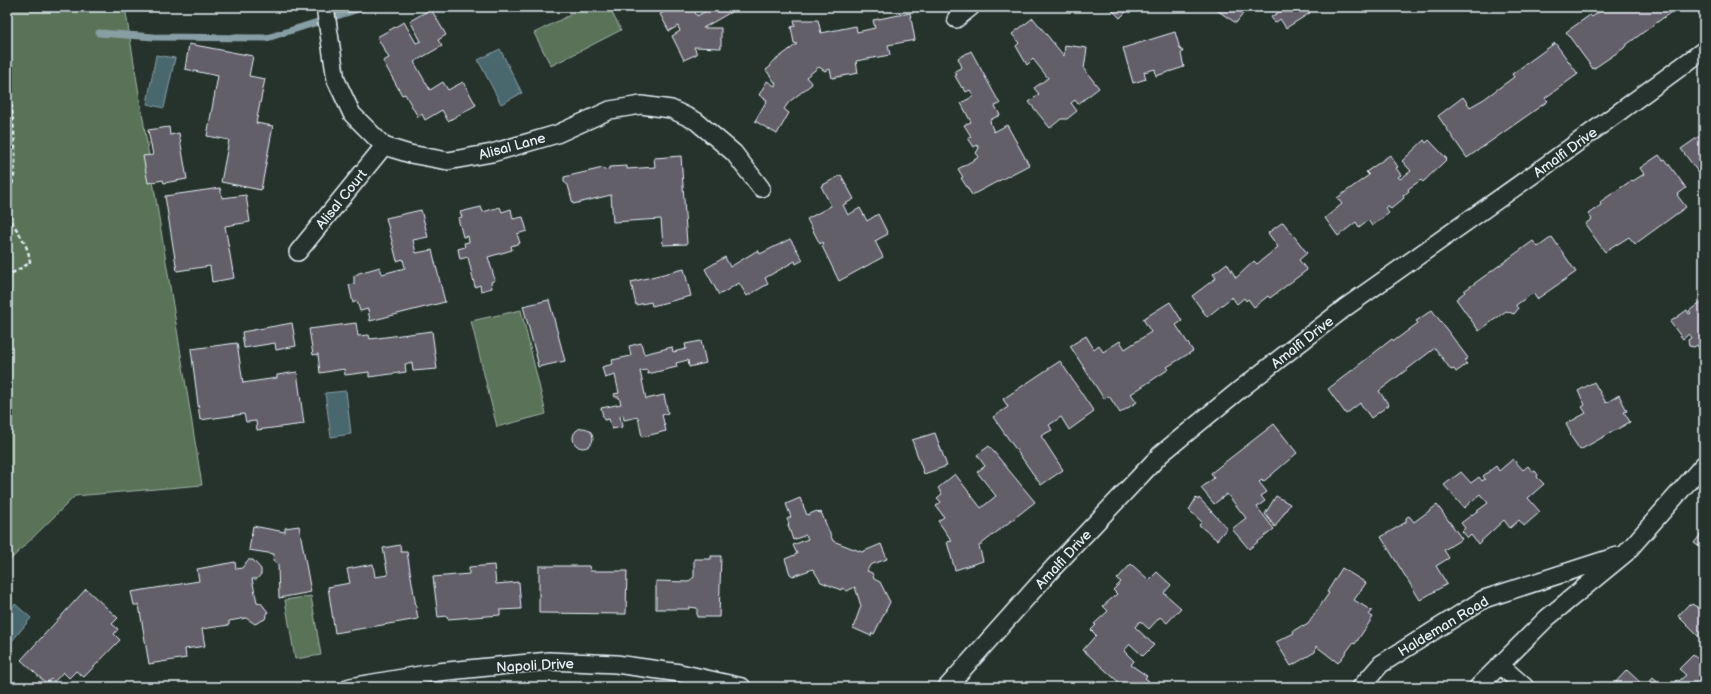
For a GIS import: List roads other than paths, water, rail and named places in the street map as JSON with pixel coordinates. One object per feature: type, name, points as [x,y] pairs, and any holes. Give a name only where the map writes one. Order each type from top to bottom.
[{"type":"street","name":"Alisal Lane","points":[[325,7],[336,80],[352,114],[384,146],[410,154],[448,161],[492,153],[557,134],[610,110],[649,106],[671,109],[696,121],[734,153],[761,188]]},
{"type":"street","points":[[956,19],[971,7]]},
{"type":"street","name":"Amalfi Drive","points":[[947,687],[1054,567],[1161,454],[1238,391],[1346,307],[1541,169],[1704,50]]},
{"type":"street","name":"Alisal Court","points":[[298,252],[384,146]]},
{"type":"street","points":[[1478,687],[1547,618],[1626,553],[1704,464]]},
{"type":"street","name":"Haldeman Road","points":[[1361,687],[1381,664],[1484,599],[1626,553]]},
{"type":"street","name":"Napoli Drive","points":[[350,687],[438,672],[549,661],[616,664],[680,673],[742,687]]},
{"type":"street","points":[[1500,665],[1525,687]]},
{"type":"water","points":[[500,49],[522,93],[501,104],[478,60]]},
{"type":"water","points":[[156,55],[175,58],[164,108],[147,104]]},
{"type":"water","points":[[346,391],[351,434],[331,437],[325,393]]},
{"type":"water","points":[[15,604],[31,618],[7,647],[7,614]]},
{"type":"waterway","points":[[99,33],[154,37],[267,38],[365,7]]}]
